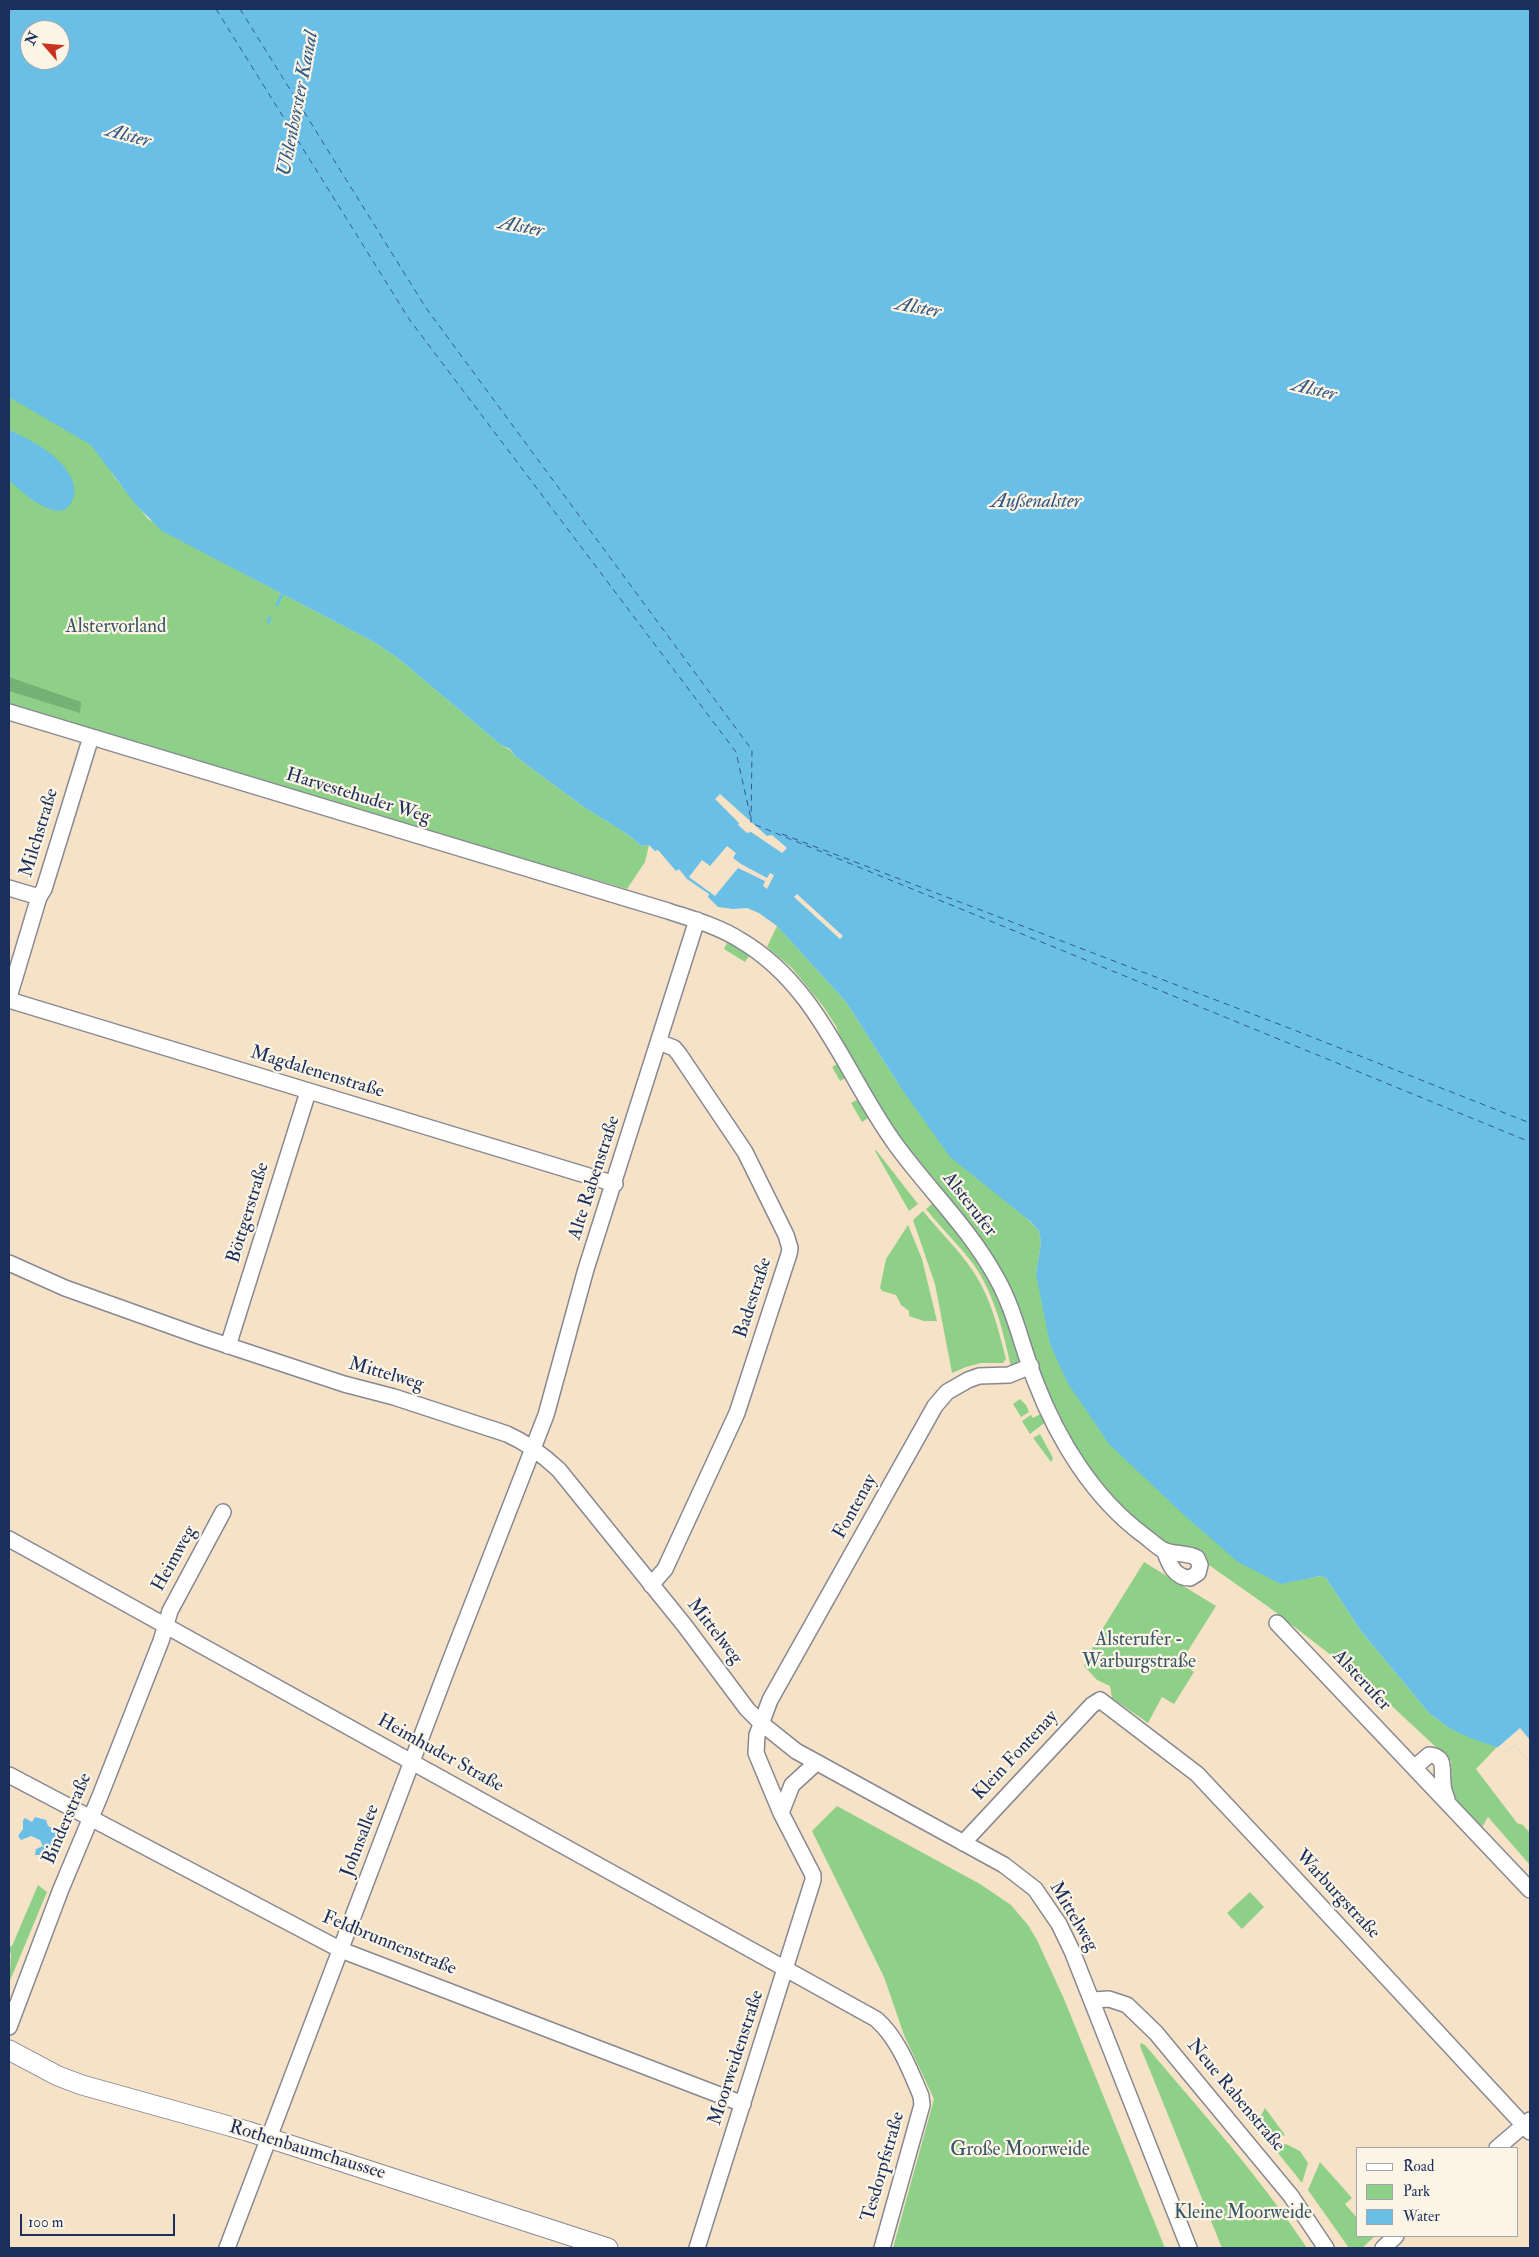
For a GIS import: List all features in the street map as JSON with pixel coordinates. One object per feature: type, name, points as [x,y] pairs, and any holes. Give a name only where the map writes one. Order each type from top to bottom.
[{"type":"main road","name":"Rothenbaumchaussee","points":[[9,2050],[50,2072],[82,2085],[269,2138],[608,2248]]},
{"type":"street","name":"Harvestehuder Weg","points":[[9,712],[696,920]]},
{"type":"street","name":"Milchstraße","points":[[9,999],[39,897],[44,889],[91,737]]},
{"type":"street","points":[[9,888],[39,897]]},
{"type":"street","name":"Alte Rabenstraße","points":[[533,1448],[546,1415],[586,1269],[660,1042],[696,920]]},
{"type":"street","name":"Alsterufer","points":[[696,920],[738,938],[764,955],[783,973],[810,1004],[890,1136],[988,1264],[1006,1296],[1030,1366],[1054,1424],[1088,1478],[1111,1506],[1130,1525],[1164,1550]]},
{"type":"street","name":"Magdalenenstraße","points":[[9,999],[308,1092],[614,1184]]},
{"type":"street","name":"Badestraße","points":[[651,1585],[665,1569],[733,1424],[789,1254],[789,1241],[745,1152],[679,1054],[674,1048],[660,1042]]},
{"type":"street","name":"Böttgerstraße","points":[[228,1346],[308,1092]]},
{"type":"street","name":"Mittelweg","points":[[9,1264],[65,1288],[228,1346],[507,1434],[533,1448],[559,1470],[697,1642],[747,1709],[761,1723],[796,1751],[1004,1865],[1034,1889],[1063,1933],[1093,2000],[1189,2248]]},
{"type":"street","name":"Fontenay","points":[[761,1723],[770,1700],[935,1406],[946,1392],[968,1380],[979,1376],[1009,1375],[1030,1366]]},
{"type":"street","name":"Johnsallee","points":[[227,2248],[521,1474],[533,1448]]},
{"type":"street","name":"Heimweg","points":[[165,1626],[170,1611],[223,1512]]},
{"type":"street","name":"Heimhuder Straße","points":[[9,1539],[412,1760],[851,2005]]},
{"type":"street","name":"Alsterufer","points":[[1277,1623],[1530,1890]]},
{"type":"street","name":"Binderstraße","points":[[9,2028],[40,1941],[165,1626]]},
{"type":"street","name":"Klein Fontenay","points":[[963,1843],[1092,1705],[1100,1700]]},
{"type":"street","name":"Warburgstraße","points":[[1100,1700],[1197,1774],[1213,1789],[1236,1817],[1528,2125]]},
{"type":"street","points":[[761,1723],[757,1736],[756,1752],[781,1813]]},
{"type":"street","name":"Alsterufer","points":[[1415,1767],[1429,1755],[1442,1762],[1444,1791],[1449,1803]]},
{"type":"street","points":[[781,1813],[792,1785],[816,1762]]},
{"type":"street","name":"Feldbrunnenstraße","points":[[9,1774],[90,1819],[341,1950],[743,2104]]},
{"type":"street","name":"Moorweidenstraße","points":[[697,2248],[814,1880],[781,1813]]},
{"type":"street","name":"Neue Rabenstraße","points":[[1093,2000],[1109,1998],[1127,2005],[1156,2033],[1291,2196],[1326,2248]]},
{"type":"street","name":"Tesdorpfstraße","points":[[851,2005],[876,2019],[888,2030],[922,2096],[922,2113],[882,2248]]},
{"type":"street","points":[[1498,2147],[1528,2125]]},
{"type":"street","points":[[1383,2248],[1395,2237]]},
{"type":"green space","name":"Alstervorland","points":[[9,377],[86,416],[113,475],[148,519],[254,579],[374,642],[399,659],[501,745],[569,796],[641,846],[649,845],[645,862],[627,889],[88,731],[9,706]]},
{"type":"green space","points":[[9,677],[81,702],[80,713],[9,691]]},
{"type":"green space","points":[[777,926],[846,1002],[899,1085],[1039,1231],[1041,1243],[1036,1274],[1306,1579],[1321,1576],[1326,1578],[1361,1631],[1429,1713],[1449,1728],[1497,1747],[1476,1769],[1517,1823],[1523,1825],[1530,1833],[1530,1865],[1488,1817],[1482,1827],[1452,1795],[1451,1761],[1367,1683],[1270,1608],[1189,1551],[1166,1543],[1138,1523],[1095,1479],[1058,1418],[1010,1296],[900,1142],[847,1054],[836,1026],[823,1006],[792,968],[767,947]]},
{"type":"green space","points":[[729,939],[751,953],[745,962],[724,949]]},
{"type":"green space","points":[[841,1062],[849,1076],[840,1081],[832,1067]]},
{"type":"green space","points":[[861,1100],[871,1116],[862,1122],[851,1103]]},
{"type":"green space","points":[[875,1151],[918,1204],[909,1211]]},
{"type":"green space","points":[[935,1201],[996,1287],[1020,1359],[1011,1367],[1005,1340],[988,1289],[974,1265],[926,1209]]},
{"type":"green space","points":[[923,1211],[962,1256],[985,1292],[997,1325],[1006,1359],[1003,1363],[981,1363],[952,1373],[935,1284],[913,1220]]},
{"type":"green space","points":[[908,1225],[922,1259],[937,1321],[924,1321],[909,1316],[909,1311],[901,1305],[896,1295],[882,1291],[880,1288],[886,1259]]},
{"type":"green space","points":[[1020,1399],[1026,1405],[1029,1412],[1021,1417],[1013,1404]]},
{"type":"green space","points":[[1042,1413],[1047,1421],[1030,1434],[1022,1421],[1031,1415],[1033,1418]]},
{"type":"green space","points":[[1040,1434],[1053,1458],[1051,1462],[1033,1438]]},
{"type":"green space","name":"Alsterufer - Warburgstraße","points":[[1144,1562],[1216,1606],[1181,1662],[1194,1672],[1174,1704],[1162,1697],[1148,1723],[1112,1698],[1110,1686],[1097,1680],[1084,1666],[1098,1636]]},
{"type":"green space","name":"Große Moorweide","points":[[837,1806],[980,1884],[1011,1905],[1028,1925],[1037,1940],[1064,1999],[1165,2248],[893,2248],[934,2099],[904,2035],[884,1977],[812,1831]]},
{"type":"green space","points":[[38,1885],[47,1892],[9,1983],[11,1955],[9,1947],[12,1946]]},
{"type":"green space","points":[[1250,1892],[1264,1907],[1242,1929],[1227,1913]]},
{"type":"green space","name":"Kleine Moorweide","points":[[1141,2043],[1145,2045],[1229,2144],[1289,2221],[1307,2248],[1222,2248],[1140,2046]]},
{"type":"green space","points":[[1265,2108],[1285,2135],[1271,2141],[1257,2123]]},
{"type":"green space","points":[[1286,2144],[1300,2151],[1308,2163],[1302,2183],[1274,2148]]},
{"type":"green space","points":[[1320,2162],[1352,2198],[1345,2204],[1356,2217],[1356,2237],[1374,2237],[1362,2248],[1349,2248],[1308,2190]]},
{"type":"water","name":"Außenalster","points":[[9,9],[1530,9],[1530,1763],[1515,1745],[1508,1751],[1470,1738],[1449,1728],[1429,1713],[1361,1631],[1326,1578],[1321,1576],[1281,1584],[1238,1562],[1185,1516],[1109,1444],[1067,1382],[1050,1344],[1036,1274],[1041,1243],[1039,1231],[1030,1221],[950,1157],[899,1085],[846,1002],[777,926],[759,913],[747,908],[718,907],[708,897],[709,894],[687,879],[679,869],[676,871],[658,850],[655,851],[649,845],[641,846],[626,834],[585,808],[515,756],[510,749],[501,745],[399,659],[374,642],[162,531],[136,505],[91,445],[9,397]]},
{"type":"water","points":[[9,430],[46,450],[62,464],[74,487],[74,496],[66,508],[59,511],[40,505],[9,480]]},
{"type":"water","points":[[35,1817],[46,1820],[48,1826],[59,1832],[57,1844],[47,1855],[35,1855],[36,1849],[43,1846],[40,1840],[31,1836],[21,1840],[18,1836],[23,1829],[23,1820],[25,1818],[32,1822]]},
{"type":"pier","points":[[720,794],[767,836],[772,835],[787,848],[782,853],[751,832],[747,833],[715,799]]},
{"type":"pier","points":[[727,846],[736,853],[733,858],[741,864],[767,878],[770,873],[774,875],[767,889],[763,886],[765,881],[738,868],[715,896],[689,877],[702,860],[710,866]]},
{"type":"pier","points":[[797,894],[843,936],[840,939],[794,897]]},
{"type":"pier","points":[[1520,1728],[1530,1740],[1530,1763],[1515,1745],[1508,1751],[1497,1748]]},
{"type":"waterway","points":[[277,605],[283,593]]},
{"type":"waterway","points":[[268,622],[270,618]]},
{"type":"ferry route","points":[[216,9],[409,319],[736,752],[751,819]]},
{"type":"ferry route","points":[[240,9],[426,308],[752,750],[751,823],[1530,1142]]},
{"type":"ferry route","points":[[782,834],[1289,1028],[1530,1123]]},
{"type":"water label","name":"Uhlenhorster Kanal","points":[[299,104]]},
{"type":"water label","name":"Alster","points":[[128,137]]},
{"type":"water label","name":"Alster","points":[[521,228]]},
{"type":"water label","name":"Alster","points":[[918,309]]},
{"type":"water label","name":"Alster","points":[[1314,391]]}]
